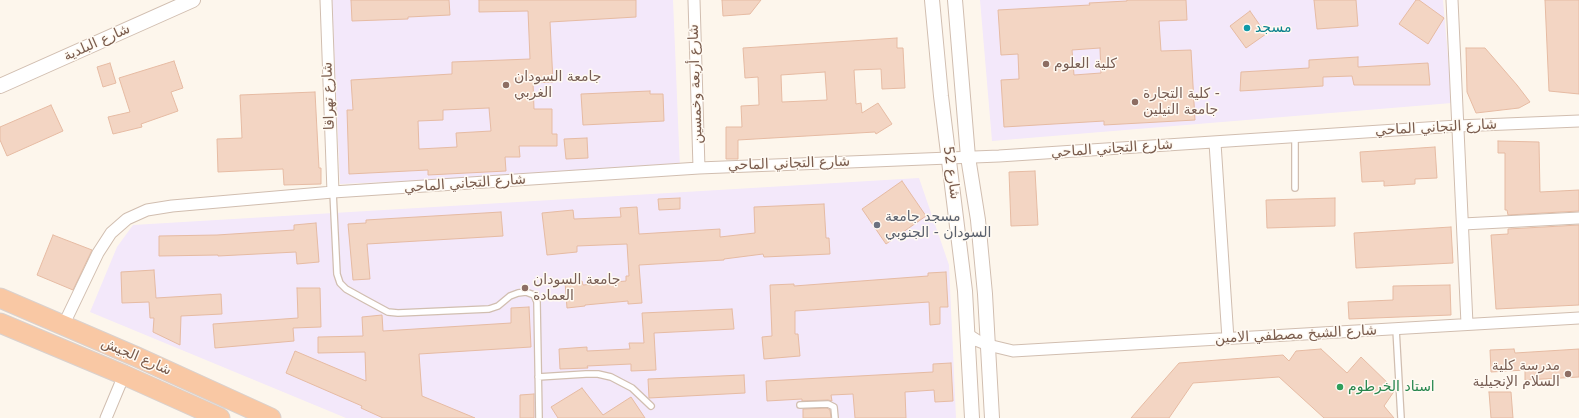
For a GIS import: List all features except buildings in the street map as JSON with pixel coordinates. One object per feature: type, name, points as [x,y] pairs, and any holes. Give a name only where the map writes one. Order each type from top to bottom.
[{"type":"highway","name":"شارع الجيش","points":[[0,298],[158,366],[270,418]]},
{"type":"highway","name":"شارع الجيش","points":[[0,322],[220,418]]},
{"type":"street","name":"شارع البلدية","points":[[0,86],[194,0]]},
{"type":"street","name":"شارع تهراقا","points":[[326,0],[333,192]]},
{"type":"street","name":"شارع أربعة وخمسين","points":[[694,0],[699,168]]},
{"type":"street","name":"شارع 52","points":[[932,0],[940,89],[965,291],[972,418]]},
{"type":"street","name":"شارع 52","points":[[955,0],[968,157],[978,220],[992,418]]},
{"type":"street","points":[[1452,0],[1467,324]]},
{"type":"street","name":"شارع التجاني الماحي","points":[[63,326],[98,253],[111,233],[127,219],[147,210],[172,206],[333,192],[699,168],[999,156],[1457,126],[1579,121]]},
{"type":"street","points":[[1215,143],[1228,338]]},
{"type":"street","points":[[1463,224],[1579,218]]},
{"type":"street","name":"شارع الشيخ مصطفي الامين","points":[[967,334],[988,345],[1013,351],[1579,318]]},
{"type":"street","points":[[106,418],[124,375]]},
{"type":"lane","points":[[1295,137],[1295,188]]},
{"type":"lane","points":[[333,192],[337,274],[340,283],[388,312],[398,313],[489,309],[498,306],[510,296],[518,293],[526,292],[534,295],[537,302],[539,418]]},
{"type":"lane","points":[[1396,329],[1401,418]]},
{"type":"lane","points":[[538,377],[586,374],[598,374],[611,377],[632,388],[651,406]]},
{"type":"lane","points":[[800,405],[828,404],[834,407],[835,418]]},
{"type":"shaded area","name":"جامعة السودان الغربي","points":[[332,0],[673,0],[680,169],[340,184]]},
{"type":"shaded area","points":[[980,0],[1443,0],[1452,103],[992,141]]},
{"type":"shaded area","name":"جامعة السودان العمادة","points":[[919,178],[949,265],[956,418],[346,418],[90,312],[117,247],[133,225]]},
{"type":"place","name":"مسجد","points":[[1247,28]]},
{"type":"place","name":"كلية العلوم","points":[[1046,64]]},
{"type":"place","name":"جامعة السودان الغربي","points":[[506,85]]},
{"type":"place","name":"كلية التجارة - جامعة النيلين","points":[[1135,102]]},
{"type":"place","name":"مسجد جامعة السودان - الجنوبي","points":[[877,225]]},
{"type":"place","name":"جامعة السودان العمادة","points":[[525,288]]},
{"type":"place","name":"مدرسة كلية السلام الإنجيلية","points":[[1568,374]]},
{"type":"place","name":"استاد الخرطوم","points":[[1340,387]]}]
